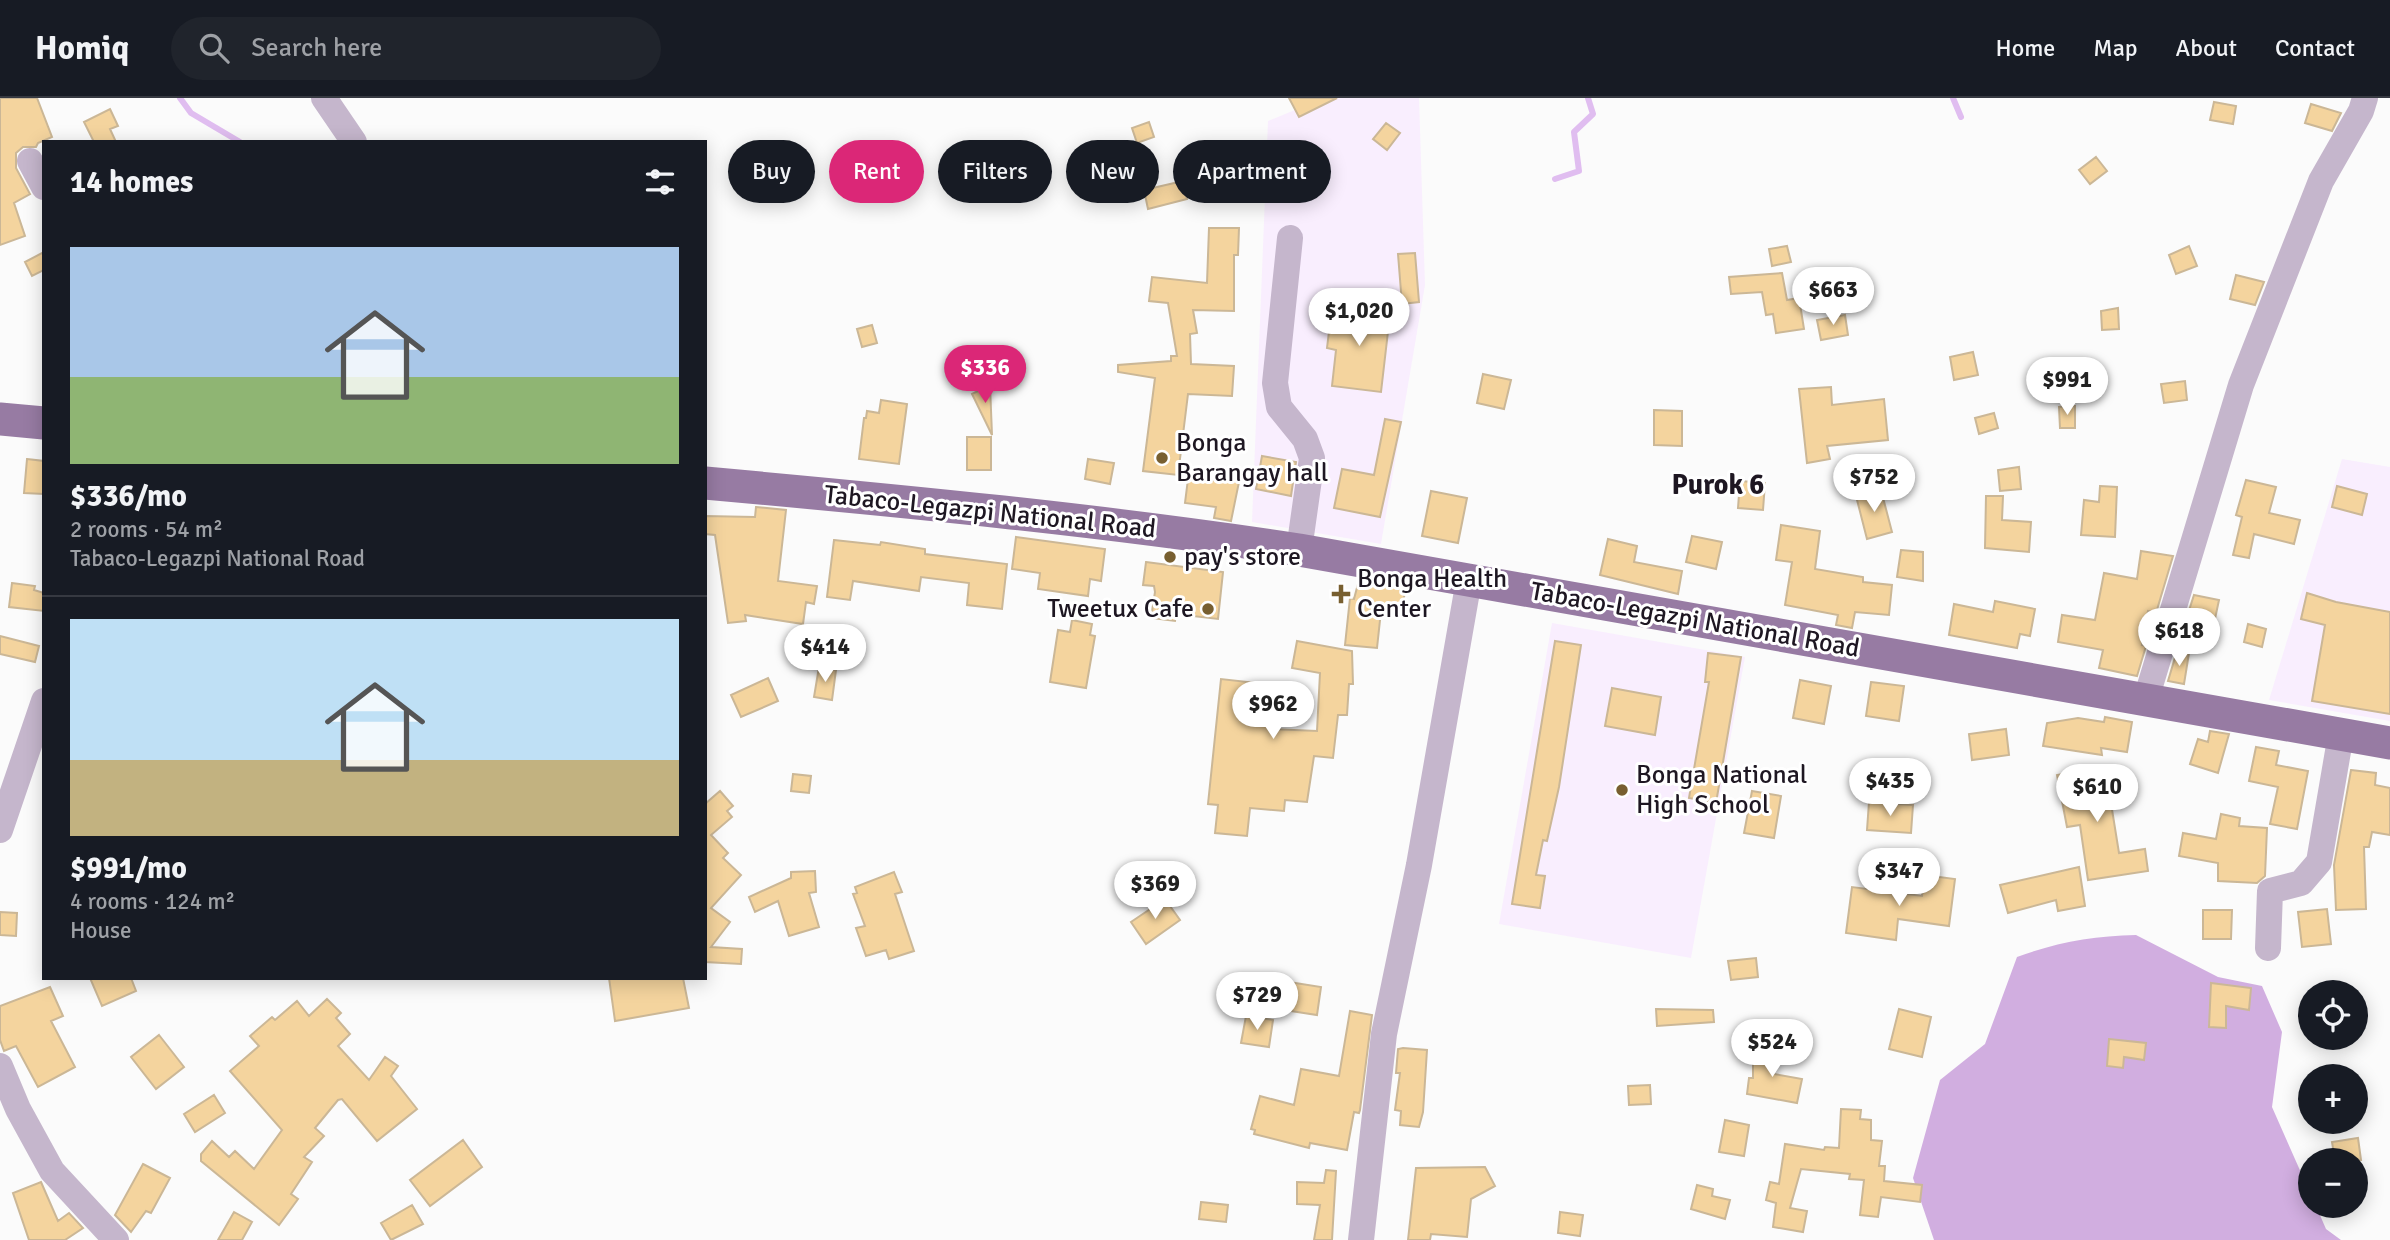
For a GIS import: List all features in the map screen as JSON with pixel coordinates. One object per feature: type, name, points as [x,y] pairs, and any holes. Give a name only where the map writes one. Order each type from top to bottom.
[{"type":"main road","points":[[0,419],[42,423]]},
{"type":"main road","name":"Tabaco-Legazpi National Road","points":[[707,484],[981,508],[1156,528],[1469,580],[2390,743]]},
{"type":"street","points":[[324,98],[353,140]]},
{"type":"street","points":[[2146,699],[2241,385],[2321,181],[2361,111],[2365,98]]},
{"type":"street","points":[[30,161],[42,183]]},
{"type":"street","points":[[1290,238],[1275,383],[1279,407],[1305,439],[1312,458],[1299,551]]},
{"type":"street","points":[[1361,1240],[1384,1034],[1419,865],[1469,580]]},
{"type":"street","points":[[0,830],[42,707]]},
{"type":"street","points":[[2268,948],[2270,891],[2301,883],[2319,862],[2341,734]]},
{"type":"street","points":[[0,1066],[18,1109],[52,1171],[116,1240]]},
{"type":"shaded area","points":[[1324,98],[1419,98],[1425,285],[1381,544],[1252,522],[1265,203],[1331,203],[1331,140],[1267,140],[1268,121]]},
{"type":"shaded area","points":[[2342,459],[2390,467],[2390,721],[2269,700]]},
{"type":"shaded area","name":"Bonga National High School","points":[[1552,623],[1745,657],[1691,958],[1499,924]]},
{"type":"shaded area","points":[[2136,935],[2218,977],[2262,986],[2282,1032],[2272,1107],[2298,1166],[2298,1218],[2321,1218],[2326,1229],[2341,1240],[1934,1240],[1913,1178],[1940,1080],[1985,1044],[2017,957],[2047,947],[2105,937]]},
{"type":"building","points":[[0,98],[37,98],[52,137],[42,140],[36,147],[23,147],[16,153],[16,168],[30,194],[14,203],[25,236],[0,245]]},
{"type":"building","points":[[1289,98],[1337,98],[1299,117]]},
{"type":"building","points":[[2214,102],[2236,106],[2233,124],[2210,120]]},
{"type":"building","points":[[2311,104],[2341,113],[2332,131],[2305,123]]},
{"type":"building","points":[[110,109],[118,126],[110,129],[115,140],[93,140],[84,122]]},
{"type":"building","points":[[1149,122],[1154,137],[1136,140],[1132,128]]},
{"type":"building","points":[[1386,123],[1400,133],[1387,150],[1373,139]]},
{"type":"building","points":[[2096,157],[2107,171],[2090,184],[2079,170]]},
{"type":"building","points":[[1173,183],[1173,203],[1148,209],[1147,203],[1159,203],[1159,187]]},
{"type":"building","points":[[1209,228],[1239,228],[1238,255],[1234,255],[1234,311],[1193,310],[1197,333],[1190,334],[1191,364],[1234,366],[1232,396],[1188,394],[1178,475],[1143,471],[1155,378],[1118,372],[1118,365],[1171,361],[1171,356],[1177,356],[1168,303],[1149,301],[1152,277],[1207,283]]},
{"type":"building","points":[[1787,246],[1791,262],[1772,266],[1769,249]]},
{"type":"building","points":[[2189,246],[2197,266],[2176,274],[2169,255]]},
{"type":"building","points":[[42,253],[42,271],[32,276],[25,262]]},
{"type":"building","points":[[1415,253],[1419,302],[1402,304],[1398,254]]},
{"type":"building","points":[[1782,273],[1787,300],[1799,298],[1804,329],[1776,333],[1773,314],[1766,315],[1762,292],[1731,294],[1729,277]]},
{"type":"building","points":[[2236,275],[2264,282],[2255,305],[2230,299]]},
{"type":"building","points":[[1332,307],[1390,314],[1381,392],[1332,386],[1336,350],[1327,348]]},
{"type":"building","points":[[2118,308],[2119,329],[2102,330],[2101,311]]},
{"type":"building","points":[[1845,315],[1848,335],[1821,340],[1817,320]]},
{"type":"building","points":[[872,325],[877,343],[862,347],[857,329]]},
{"type":"building","points":[[1973,352],[1978,375],[1954,380],[1950,357]]},
{"type":"building","points":[[1483,374],[1511,380],[1504,409],[1477,403]]},
{"type":"building","points":[[2185,381],[2187,400],[2164,403],[2161,384]]},
{"type":"building","points":[[990,385],[992,435],[972,394]]},
{"type":"building","points":[[1831,387],[1832,405],[1884,399],[1888,440],[1827,446],[1830,459],[1807,463],[1799,389]]},
{"type":"building","points":[[881,400],[907,404],[899,464],[859,459],[864,418],[867,411],[879,413]]},
{"type":"building","points":[[2075,406],[2075,428],[2060,428],[2059,407]]},
{"type":"building","points":[[1654,410],[1682,411],[1682,446],[1654,445]]},
{"type":"building","points":[[1994,413],[1998,428],[1979,434],[1975,418]]},
{"type":"building","points":[[1385,419],[1401,422],[1380,517],[1334,508],[1342,469],[1374,475]]},
{"type":"building","points":[[967,437],[991,437],[991,470],[967,470]]},
{"type":"building","points":[[1262,456],[1296,462],[1291,496],[1256,489]]},
{"type":"building","points":[[27,459],[42,461],[42,494],[24,493]]},
{"type":"building","points":[[1088,459],[1114,463],[1110,484],[1085,479]]},
{"type":"building","points":[[2019,467],[2021,489],[2000,491],[1998,470]]},
{"type":"building","points":[[1188,479],[1239,482],[1231,521],[1214,518],[1216,507],[1185,503]]},
{"type":"building","points":[[2246,480],[2276,487],[2269,513],[2300,520],[2294,544],[2254,534],[2249,558],[2233,555],[2242,517],[2236,515]]},
{"type":"building","points":[[1740,481],[1765,483],[1763,510],[1738,508]]},
{"type":"building","points":[[2100,486],[2117,487],[2115,537],[2081,535],[2084,500],[2099,502]]},
{"type":"building","points":[[2337,486],[2367,494],[2362,515],[2332,507]]},
{"type":"building","points":[[1881,490],[1892,532],[1867,539],[1856,496]]},
{"type":"building","points":[[1431,491],[1467,498],[1458,543],[1422,536]]},
{"type":"building","points":[[1986,496],[2003,496],[2002,520],[2031,522],[2029,552],[1985,548]]},
{"type":"building","points":[[756,507],[786,510],[778,581],[817,586],[814,604],[806,602],[803,624],[745,615],[746,621],[728,623],[715,535],[707,534],[707,516],[755,517]]},
{"type":"building","points":[[1781,525],[1820,531],[1815,569],[1863,577],[1863,582],[1892,585],[1889,615],[1855,612],[1852,628],[1836,625],[1838,615],[1785,605],[1792,562],[1776,560]]},
{"type":"building","points":[[1692,536],[1722,542],[1716,569],[1686,562]]},
{"type":"building","points":[[1016,537],[1105,549],[1101,581],[1090,579],[1088,596],[1038,589],[1040,573],[1012,569]]},
{"type":"building","points":[[1608,539],[1637,546],[1634,562],[1682,571],[1678,594],[1600,575]]},
{"type":"building","points":[[834,540],[880,545],[881,542],[925,549],[925,554],[1007,564],[1002,609],[967,605],[969,583],[921,577],[919,591],[853,581],[850,600],[827,597]]},
{"type":"building","points":[[1901,550],[1923,552],[1923,581],[1897,577]]},
{"type":"building","points":[[2141,551],[2173,556],[2156,613],[2148,611],[2142,645],[2146,646],[2137,676],[2099,668],[2103,650],[2058,642],[2062,615],[2095,620],[2104,573],[2137,579]]},
{"type":"building","points":[[1146,562],[1223,572],[1218,619],[1176,614],[1175,621],[1151,618],[1155,592],[1154,586],[1143,585]]},
{"type":"building","points":[[1359,580],[1406,588],[1400,615],[1381,611],[1377,648],[1345,645],[1350,598],[1354,599]]},
{"type":"building","points":[[12,583],[35,586],[34,590],[42,592],[42,611],[9,607]]},
{"type":"building","points":[[2307,593],[2336,602],[2390,612],[2390,714],[2312,701],[2325,625],[2301,619]]},
{"type":"building","points":[[2194,595],[2219,600],[2212,633],[2184,626]]},
{"type":"building","points":[[1995,601],[2035,609],[2030,636],[2020,634],[2017,648],[1949,635],[1954,604],[1993,612]]},
{"type":"building","points":[[1072,620],[1092,624],[1090,635],[1095,636],[1086,688],[1050,682],[1058,630],[1070,632]]},
{"type":"building","points":[[2248,624],[2266,629],[2262,647],[2244,642]]},
{"type":"building","points":[[0,636],[39,646],[35,662],[0,654]]},
{"type":"building","points":[[1297,641],[1352,651],[1353,684],[1349,684],[1347,715],[1338,715],[1333,758],[1314,756],[1307,802],[1285,800],[1284,811],[1250,808],[1247,836],[1215,833],[1218,805],[1208,804],[1221,679],[1275,685],[1271,729],[1317,731],[1320,673],[1292,668]]},
{"type":"building","points":[[1555,641],[1581,645],[1559,787],[1536,875],[1545,876],[1540,908],[1512,904]]},
{"type":"building","points":[[2177,651],[2189,653],[2184,684],[2168,681]]},
{"type":"building","points":[[1708,653],[1741,657],[1716,803],[1689,798],[1709,682],[1705,682]]},
{"type":"building","points":[[819,667],[836,670],[832,700],[814,697]]},
{"type":"building","points":[[768,678],[778,701],[741,717],[731,695]]},
{"type":"building","points":[[1800,680],[1831,686],[1824,724],[1793,718]]},
{"type":"building","points":[[1871,682],[1904,686],[1899,721],[1866,716]]},
{"type":"building","points":[[1612,688],[1661,697],[1655,735],[1605,726]]},
{"type":"building","points":[[2105,717],[2132,722],[2127,752],[2101,748],[2102,755],[2043,746],[2047,723],[2078,718],[2104,722]]},
{"type":"building","points":[[2006,729],[2009,755],[1972,760],[1969,734]]},
{"type":"building","points":[[2210,731],[2229,734],[2218,773],[2190,764],[2198,739],[2208,742]]},
{"type":"building","points":[[2256,747],[2279,751],[2276,765],[2308,771],[2297,829],[2270,824],[2278,787],[2249,781]]},
{"type":"building","points":[[2105,766],[2119,853],[2145,849],[2148,871],[2088,880],[2080,825],[2067,827],[2057,775]]},
{"type":"building","points":[[2351,770],[2376,773],[2375,785],[2390,788],[2390,835],[2372,832],[2369,847],[2364,847],[2366,909],[2336,910],[2334,865]]},
{"type":"building","points":[[793,774],[811,776],[809,793],[791,791]]},
{"type":"building","points":[[720,791],[733,806],[727,811],[732,817],[711,835],[728,853],[723,858],[741,875],[711,908],[730,922],[711,947],[742,949],[741,964],[707,962],[707,802]]},
{"type":"building","points":[[1752,791],[1781,796],[1774,838],[1744,833]]},
{"type":"building","points":[[1869,802],[1913,805],[1911,833],[1867,830]]},
{"type":"building","points":[[2221,814],[2240,818],[2239,826],[2267,828],[2265,876],[2257,883],[2218,881],[2218,863],[2179,856],[2183,833],[2216,839]]},
{"type":"building","points":[[2079,867],[2085,906],[2058,911],[2056,900],[2008,913],[2000,885]]},
{"type":"building","points":[[815,871],[816,892],[809,893],[819,927],[789,936],[778,901],[755,912],[749,897],[791,878],[791,872]]},
{"type":"building","points":[[894,872],[902,892],[895,894],[914,951],[889,959],[886,950],[866,956],[856,928],[865,926],[853,894],[857,893],[855,887]]},
{"type":"building","points":[[1924,875],[1955,879],[1949,926],[1898,919],[1896,940],[1846,933],[1852,887],[1922,896]]},
{"type":"building","points":[[1165,899],[1180,920],[1146,944],[1131,922]]},
{"type":"building","points":[[2327,909],[2331,944],[2302,947],[2298,912]]},
{"type":"building","points":[[2203,910],[2232,910],[2231,939],[2203,939]]},
{"type":"building","points":[[0,912],[17,913],[16,936],[0,935]]},
{"type":"building","points":[[1756,958],[1758,977],[1731,980],[1728,961]]},
{"type":"building","points":[[91,980],[132,980],[136,991],[102,1006]]},
{"type":"building","points":[[609,980],[683,980],[689,1008],[615,1021]]},
{"type":"building","points":[[1289,982],[1321,987],[1317,1015],[1284,1010]]},
{"type":"building","points":[[2211,983],[2251,988],[2249,1010],[2226,1006],[2226,1028],[2209,1027]]},
{"type":"building","points":[[50,987],[63,1016],[51,1021],[75,1067],[38,1087],[16,1046],[4,1051],[0,1040],[0,1006]]},
{"type":"building","points":[[327,999],[341,1013],[336,1018],[350,1034],[338,1046],[369,1080],[385,1057],[398,1066],[391,1076],[417,1109],[377,1141],[342,1099],[338,1100],[315,1128],[324,1136],[304,1157],[312,1162],[291,1194],[298,1199],[279,1225],[201,1161],[201,1154],[212,1141],[229,1157],[235,1151],[254,1169],[282,1130],[230,1071],[259,1046],[250,1036],[272,1017],[275,1020],[297,1001],[309,1016]]},
{"type":"building","points":[[1656,1009],[1713,1010],[1714,1022],[1657,1026]]},
{"type":"building","points":[[1899,1009],[1931,1017],[1922,1057],[1889,1049]]},
{"type":"building","points":[[1350,1011],[1372,1015],[1360,1110],[1359,1113],[1354,1112],[1347,1150],[1310,1143],[1309,1148],[1254,1134],[1255,1130],[1251,1129],[1260,1096],[1294,1105],[1301,1069],[1339,1076]]},
{"type":"building","points":[[1246,1016],[1273,1020],[1269,1047],[1241,1043]]},
{"type":"building","points":[[159,1035],[184,1067],[156,1089],[131,1057]]},
{"type":"building","points":[[2109,1039],[2146,1043],[2144,1060],[2124,1057],[2123,1068],[2107,1066]]},
{"type":"building","points":[[1398,1049],[1427,1050],[1423,1112],[1419,1127],[1400,1125],[1401,1111],[1395,1110],[1400,1073],[1396,1073]]},
{"type":"building","points":[[1753,1049],[1774,1049],[1774,1074],[1802,1079],[1797,1103],[1747,1094],[1749,1078],[1753,1078]]},
{"type":"building","points":[[1650,1085],[1651,1104],[1629,1105],[1628,1086]]},
{"type":"building","points":[[214,1095],[225,1113],[195,1132],[184,1114]]},
{"type":"building","points":[[1841,1109],[1861,1110],[1860,1119],[1871,1120],[1871,1140],[1882,1141],[1879,1166],[1885,1166],[1884,1181],[1922,1185],[1920,1202],[1881,1197],[1878,1217],[1860,1215],[1864,1180],[1849,1179],[1850,1174],[1801,1169],[1790,1208],[1807,1211],[1803,1232],[1773,1227],[1776,1203],[1766,1200],[1770,1182],[1779,1184],[1785,1144],[1824,1150],[1825,1147],[1839,1148]]},
{"type":"building","points":[[1725,1120],[1749,1125],[1744,1156],[1719,1152]]},
{"type":"building","points":[[2358,1138],[2359,1148],[2333,1148],[2332,1142]]},
{"type":"building","points":[[463,1140],[482,1167],[430,1206],[410,1180]]},
{"type":"building","points":[[143,1164],[170,1178],[151,1213],[146,1211],[131,1232],[115,1215]]},
{"type":"building","points":[[1485,1167],[1495,1186],[1471,1199],[1467,1237],[1431,1234],[1430,1240],[1408,1240],[1416,1168]]},
{"type":"building","points":[[1326,1170],[1336,1171],[1332,1240],[1314,1240],[1320,1205],[1297,1204],[1297,1182],[1324,1183]]},
{"type":"building","points":[[41,1182],[58,1221],[69,1213],[83,1228],[65,1240],[29,1240],[13,1193]]},
{"type":"building","points":[[1697,1185],[1713,1189],[1712,1196],[1730,1200],[1725,1219],[1691,1209]]},
{"type":"building","points":[[1201,1202],[1228,1205],[1226,1222],[1199,1219]]},
{"type":"building","points":[[412,1205],[423,1224],[391,1240],[381,1223]]},
{"type":"building","points":[[234,1212],[252,1222],[242,1240],[218,1240]]},
{"type":"building","points":[[1560,1212],[1583,1215],[1580,1236],[1558,1233]]},
{"type":"waterway","points":[[180,98],[191,113],[237,140]]},
{"type":"waterway","points":[[1555,179],[1579,171],[1574,132],[1593,114],[1588,98]]},
{"type":"waterway","points":[[1953,98],[1961,117]]},
{"type":"place","name":"Bonga Barangay hall","points":[[1162,458]]},
{"type":"place","name":"pay's store","points":[[1170,557]]},
{"type":"place","name":"Bonga Health Center","points":[[1341,594]]},
{"type":"place","name":"Tweetux Cafe","points":[[1208,609]]},
{"type":"place","name":"Bonga National High School","points":[[1622,790]]},
{"type":"district","name":"Purok 6","points":[[1718,485]]}]
